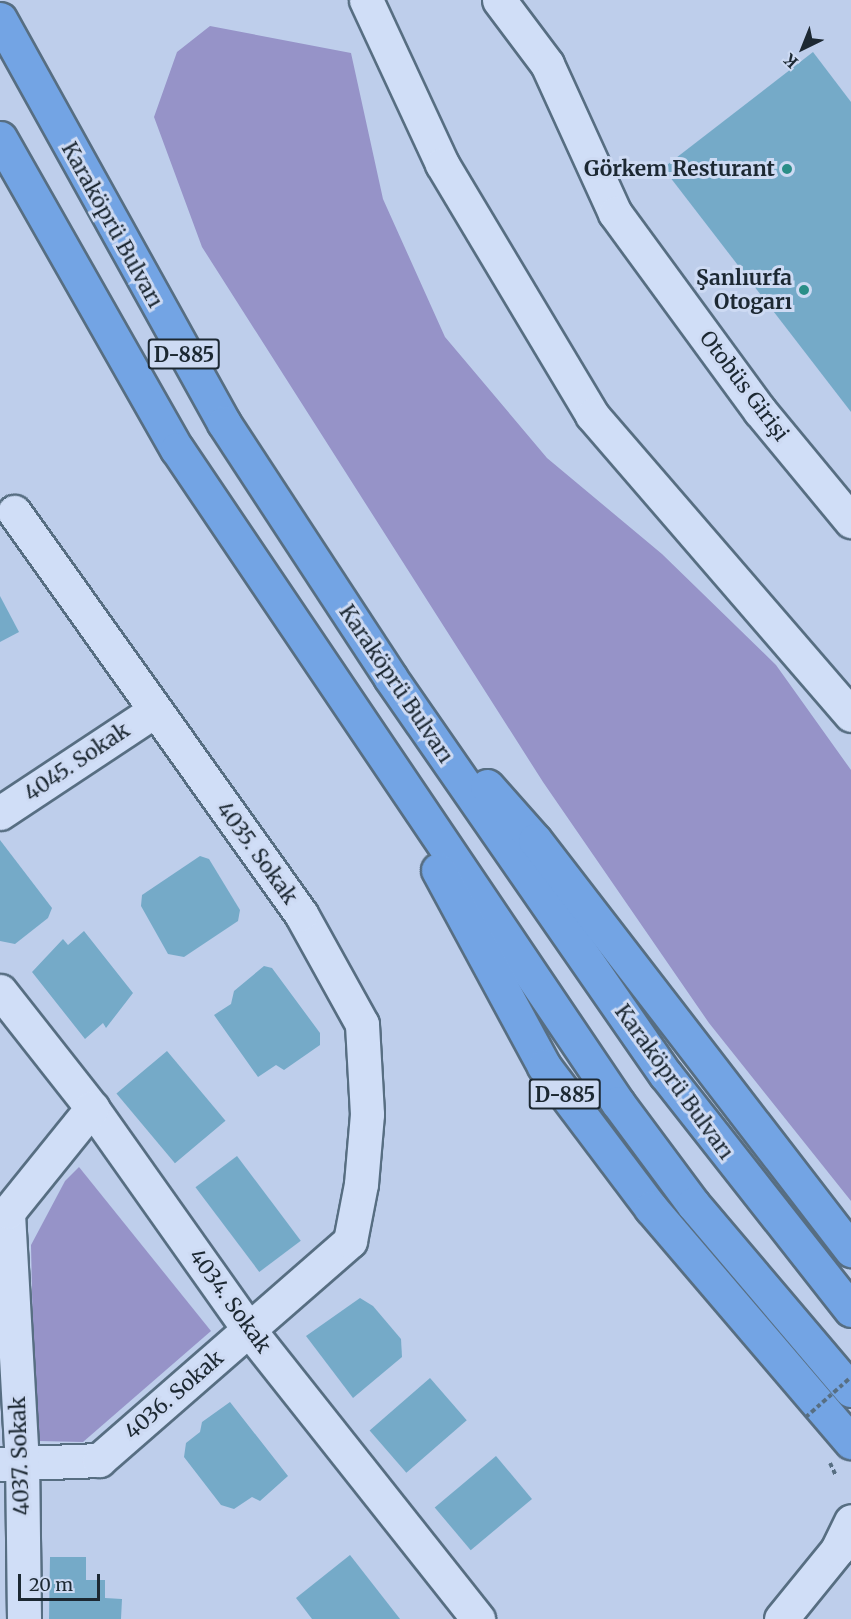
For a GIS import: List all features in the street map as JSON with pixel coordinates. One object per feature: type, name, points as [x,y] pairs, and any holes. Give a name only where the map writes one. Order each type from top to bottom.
[{"type":"highway","name":"Karaköprü Bulvarı","points":[[0,19],[224,423],[390,677],[666,1075],[851,1310]]},
{"type":"highway","name":"D-885","points":[[0,138],[177,449],[345,700],[544,1066],[651,1208],[851,1442]]},
{"type":"highway","name":"D-885","points":[[390,677],[535,840],[851,1250]]},
{"type":"highway","points":[[345,700],[625,1112],[693,1204],[851,1390]]},
{"type":"street","points":[[366,0],[442,164],[592,415],[851,715]]},
{"type":"street","name":"Otobüs Girişi","points":[[499,0],[547,64],[615,213],[760,411],[851,521]]},
{"type":"street","name":"4035. Sokak","points":[[14,512],[301,914],[362,1024],[367,1114],[361,1184],[350,1242]]},
{"type":"street","name":"4045. Sokak","points":[[0,813],[154,711]]},
{"type":"street","name":"4034. Sokak","points":[[0,991],[92,1108],[249,1330],[467,1615]]},
{"type":"street","name":"4037. Sokak","points":[[24,1619],[11,1464],[8,1212],[92,1108]]},
{"type":"street","name":"4036. Sokak","points":[[11,1464],[99,1460],[350,1242]]},
{"type":"street","points":[[781,1619],[837,1550],[851,1521]]},
{"type":"path","points":[[806,1417],[851,1377]]},
{"type":"shaded area","points":[[210,26],[351,53],[383,199],[445,337],[547,458],[662,554],[776,665],[851,770],[851,1201],[709,1023],[543,782],[202,247],[154,117],[177,52]]},
{"type":"shaded area","points":[[79,1167],[211,1331],[83,1442],[39,1441],[35,1430],[31,1245],[65,1181]]},
{"type":"building","name":"Şanlıurfa Otogarı","points":[[813,52],[851,102],[851,412],[663,168]]},
{"type":"building","points":[[0,596],[19,632],[0,642]]},
{"type":"building","points":[[0,840],[52,908],[48,918],[15,944],[0,941]]},
{"type":"building","points":[[200,856],[209,859],[240,910],[238,921],[184,957],[168,954],[141,906],[142,895]]},
{"type":"building","points":[[84,931],[133,993],[106,1028],[103,1023],[85,1039],[32,972],[63,939],[68,945]]},
{"type":"building","points":[[264,966],[272,968],[320,1033],[320,1045],[284,1070],[276,1065],[258,1077],[214,1015],[231,1004],[234,991]]},
{"type":"building","points":[[167,1051],[225,1121],[175,1163],[116,1093]]},
{"type":"building","points":[[237,1156],[301,1241],[259,1272],[195,1187]]},
{"type":"building","points":[[360,1298],[373,1306],[401,1339],[402,1357],[353,1398],[306,1336]]},
{"type":"building","points":[[430,1378],[467,1420],[406,1473],[370,1430]]},
{"type":"building","points":[[230,1402],[288,1476],[260,1501],[252,1497],[234,1509],[221,1505],[184,1457],[186,1443],[200,1432],[202,1422]]},
{"type":"building","points":[[496,1456],[532,1499],[471,1550],[435,1507]]},
{"type":"building","points":[[350,1555],[400,1619],[312,1619],[296,1598]]},
{"type":"building","points":[[50,1557],[86,1557],[86,1580],[105,1580],[105,1598],[122,1599],[121,1619],[49,1619]]},
{"type":"place","name":"Görkem Resturant","points":[[787,169]]},
{"type":"place","name":"Şanlıurfa Otogarı","points":[[804,290]]}]
